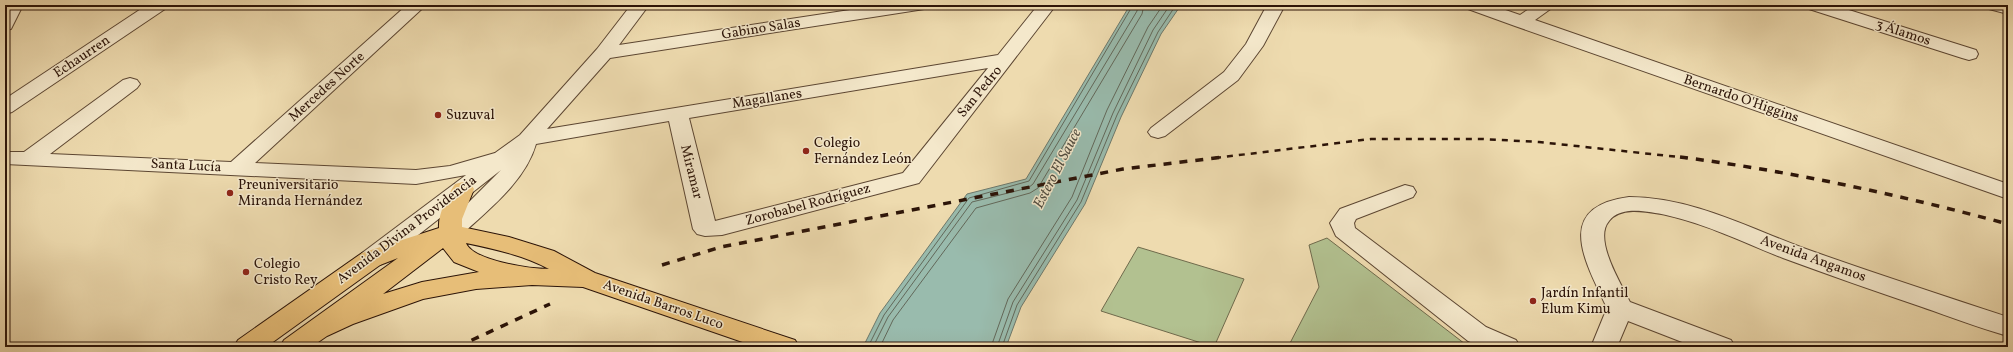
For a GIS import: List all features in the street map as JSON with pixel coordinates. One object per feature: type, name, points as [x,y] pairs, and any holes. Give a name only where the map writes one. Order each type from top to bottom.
[{"type":"main road","points":[[371,259],[451,232],[450,219],[456,194]]},
{"type":"main road","name":"Avenida Barros Luco","points":[[586,280],[532,277],[483,265],[463,256],[455,248],[451,232],[509,245],[538,255],[586,280],[780,345]]},
{"type":"main road","name":"Avenida Divina Providencia","points":[[293,347],[451,232]]},
{"type":"main road","name":"Avenida Divina Providencia","points":[[247,347],[371,259]]},
{"type":"main road","points":[[318,329],[370,306],[425,289],[480,279],[532,277]]},
{"type":"street","points":[[5,25],[14,5]]},
{"type":"street","name":"Echaurren","points":[[5,108],[159,5]]},
{"type":"street","name":"Mercedes Norte","points":[[237,168],[418,5]]},
{"type":"street","name":"Avenida Divina Providencia","points":[[371,259],[527,139],[604,53],[640,5]]},
{"type":"street","name":"Gabino Salas","points":[[604,53],[918,5]]},
{"type":"street","name":"San Pedro","points":[[911,178],[1047,5]]},
{"type":"street","points":[[1158,132],[1230,76],[1254,46],[1276,5]]},
{"type":"street","name":"Bernardo O'Higgins","points":[[1474,5],[2008,192]]},
{"type":"street","points":[[1520,22],[1547,5]]},
{"type":"street","name":"3 Álamos","points":[[1815,5],[1969,54]]},
{"type":"street","points":[[1996,5],[2008,9]]},
{"type":"street","name":"Magallanes","points":[[527,139],[1006,59]]},
{"type":"street","points":[[29,159],[130,84]]},
{"type":"street","name":"Miramar","points":[[678,114],[705,229]]},
{"type":"street","name":"Avenida Divina Providencia","points":[[451,232],[496,189],[522,156],[527,139]]},
{"type":"street","name":"Santa Lucía","points":[[5,158],[416,177],[459,171],[501,158]]},
{"type":"street","name":"Santa Lucía","points":[[416,177],[456,194]]},
{"type":"street","name":"Zorobabel Rodríguez","points":[[705,229],[722,228],[911,178]]},
{"type":"street","points":[[1405,192],[1348,214],[1342,223],[1344,231],[1477,334],[1507,347]]},
{"type":"street","name":"Avenida Angamos","points":[[1620,308],[1596,260],[1592,236],[1593,226],[1605,211],[1616,206],[1639,205],[1680,211],[1800,256],[2008,327]]},
{"type":"street","points":[[1604,347],[1620,308],[1722,347]]},
{"type":"green space","points":[[1327,238],[1469,347],[1288,347],[1319,287],[1309,245]]},
{"type":"green space","points":[[1138,247],[1244,279],[1214,347],[1101,311]]},
{"type":"water","name":"Estero El Sauce","points":[[1130,5],[1181,5],[1161,34],[1121,117],[1085,204],[1021,307],[1006,347],[863,347],[880,313],[967,194],[1026,179]]},
{"type":"railway","points":[[1215,158],[1371,139],[1482,139],[1539,142],[1684,158]]},
{"type":"railway","points":[[662,265],[721,247],[1123,169],[1224,157]]},
{"type":"railway","points":[[1684,158],[1688,158]]},
{"type":"railway","points":[[1684,158],[1762,169],[1845,185],[1927,203],[2008,224]]},
{"type":"railway","points":[[457,347],[550,304]]},
{"type":"place","name":"Suzuval","points":[[438,115]]},
{"type":"place","name":"Colegio Fernández León","points":[[806,151]]},
{"type":"place","name":"Preuniversitario Miranda Hernández","points":[[230,193]]},
{"type":"place","name":"Colegio Cristo Rey","points":[[246,272]]},
{"type":"place","name":"Jardín Infantil Elum Kimu","points":[[1533,301]]}]
